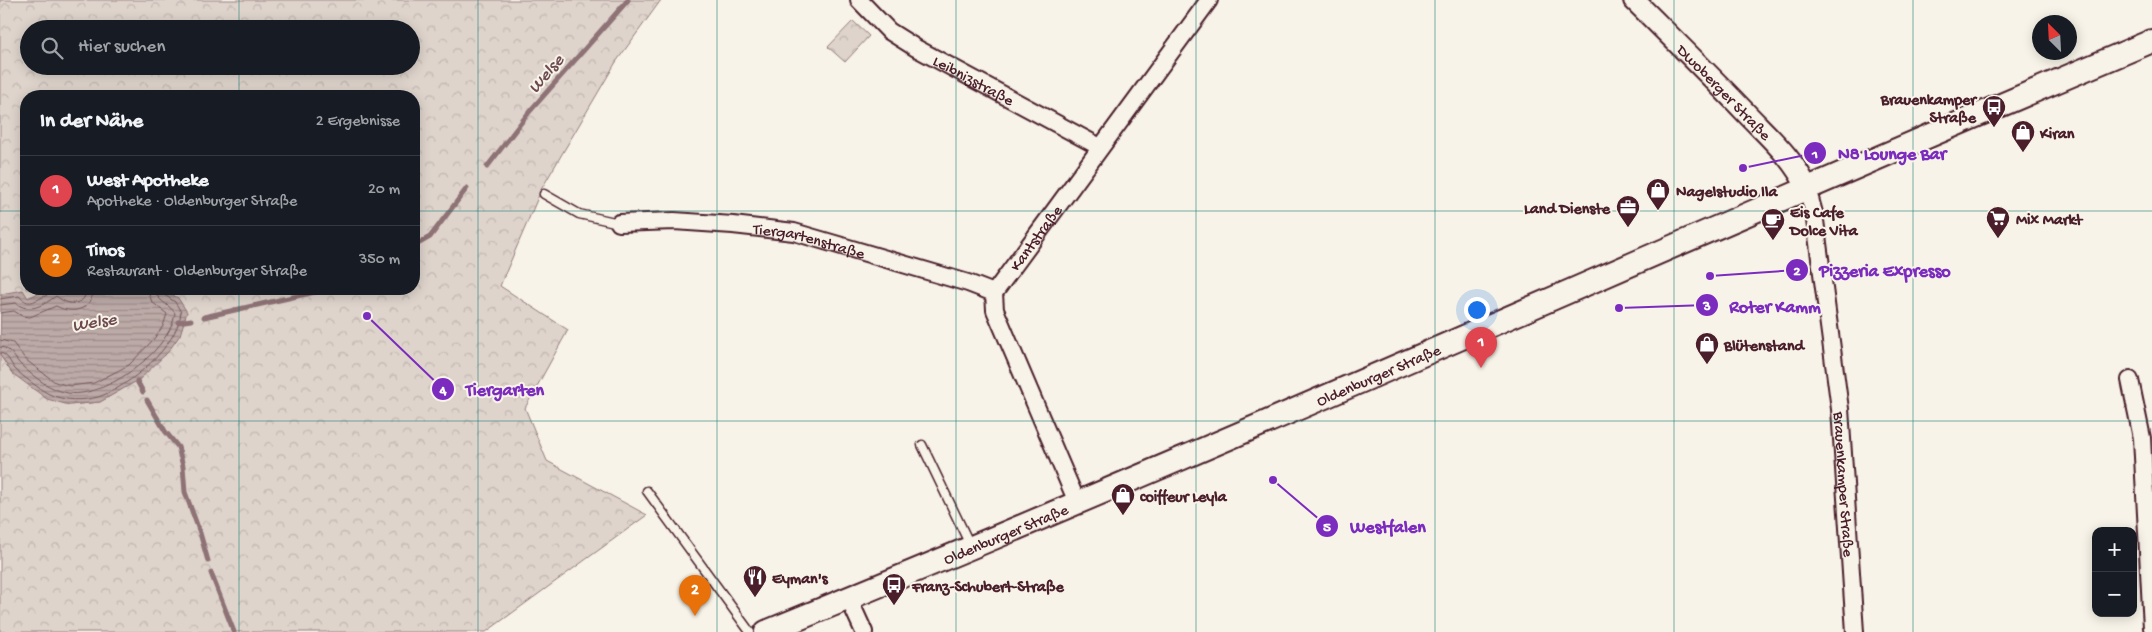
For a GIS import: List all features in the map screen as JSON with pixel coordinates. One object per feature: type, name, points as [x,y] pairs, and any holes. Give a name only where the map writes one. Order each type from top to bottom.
[{"type":"main road","name":"Oldenburger Straße","points":[[766,632],[971,548],[2152,41]]},
{"type":"street","name":"Leibnizstraße","points":[[859,0],[889,31],[916,48],[1100,148]]},
{"type":"street","name":"Kantstraße","points":[[994,293],[1209,0]]},
{"type":"street","name":"Dwoberger Straße","points":[[1634,0],[1782,151],[1800,172],[1807,188]]},
{"type":"street","name":"Brauenkamper Straße","points":[[1807,188],[1814,212],[1840,409],[1856,632]]},
{"type":"street","name":"Tiergartenstraße","points":[[619,223],[674,221],[794,232],[968,283],[994,293]]},
{"type":"street","points":[[994,293],[995,310],[1077,502]]},
{"type":"street","points":[[2130,380],[2142,438],[2152,628]]},
{"type":"street","points":[[849,598],[864,632]]},
{"type":"lane","points":[[544,194],[579,214],[619,223]]},
{"type":"lane","points":[[922,444],[971,548]]},
{"type":"lane","points":[[647,491],[750,632]]},
{"type":"green space","points":[[0,0],[661,0],[616,62],[542,188],[500,286],[568,330],[525,408],[547,461],[647,515],[486,632],[0,632],[0,355],[12,373],[69,405],[100,402],[140,379],[178,298],[173,295],[420,295],[420,90],[20,90],[20,295],[34,295],[27,298],[1,294],[0,296]]},
{"type":"green space","points":[[853,21],[869,36],[845,62],[828,47]]},
{"type":"water","points":[[20,291],[20,295],[26,295],[28,298],[35,295],[173,295],[178,298],[187,312],[180,335],[168,352],[140,379],[100,402],[69,405],[47,399],[12,373],[0,355],[1,294]]},
{"type":"waterway","name":"Welse","points":[[487,167],[530,111],[628,0]]},
{"type":"waterway","name":"Welse","points":[[420,243],[430,237],[467,188]]},
{"type":"waterway","name":"Welse","points":[[204,317],[301,295]]},
{"type":"waterway","name":"Welse","points":[[178,322],[191,320]]},
{"type":"waterway","points":[[137,381],[143,392]]},
{"type":"waterway","points":[[147,400],[165,431],[178,447],[183,466],[185,492],[208,561]]},
{"type":"waterway","points":[[211,573],[234,632]]},
{"type":"place","name":"Brauenkamper Straße","points":[[1994,128]]},
{"type":"place","name":"Kiran","points":[[2023,153]]},
{"type":"place","name":"N8 Lounge Bar","points":[[1743,168]]},
{"type":"place","name":"Nagelstudio Ila","points":[[1658,211]]},
{"type":"place","name":"Land Dienste","points":[[1628,228]]},
{"type":"place","name":"Mix Markt","points":[[1998,239]]},
{"type":"place","name":"Eis Cafe Dolce Vita","points":[[1773,241]]},
{"type":"place","name":"Pizzeria Expresso","points":[[1710,276]]},
{"type":"place","name":"Roter Kamm","points":[[1619,308]]},
{"type":"place","name":"Tiergarten","points":[[367,316]]},
{"type":"place","name":"Blütenstand","points":[[1707,365]]},
{"type":"place","name":"West Apotheke","points":[[1481,368]]},
{"type":"place","name":"Westfalen","points":[[1273,480]]},
{"type":"place","name":"coiffeur Leyla","points":[[1123,516]]},
{"type":"place","name":"Eyman's","points":[[755,598]]},
{"type":"place","name":"Franz-Schubert-Straße","points":[[894,606]]},
{"type":"place","name":"Tinos","points":[[695,616]]}]
